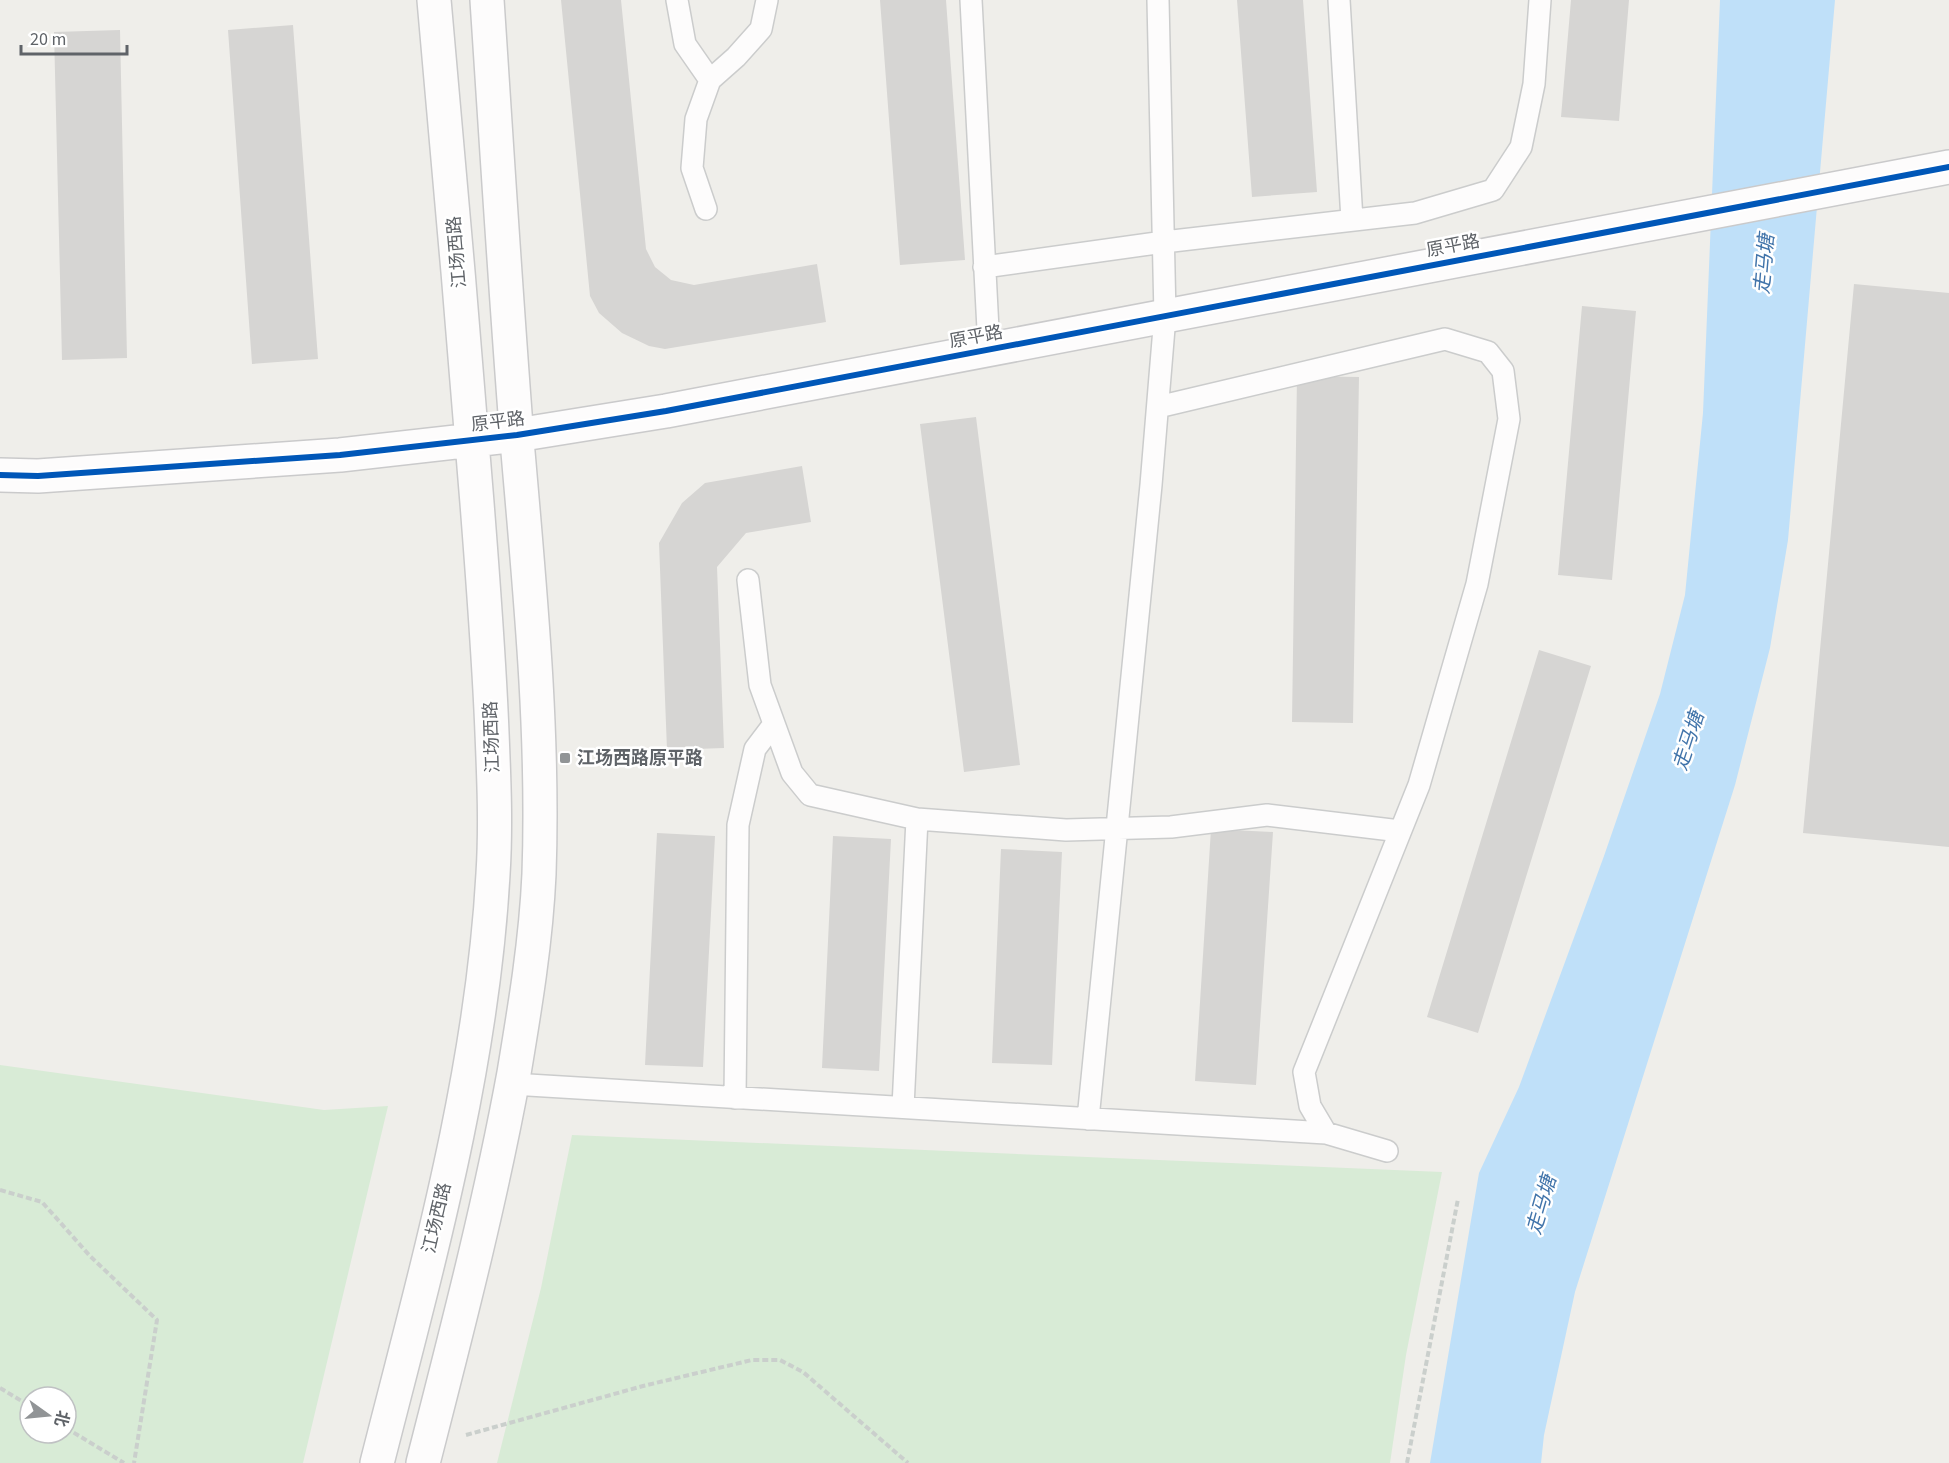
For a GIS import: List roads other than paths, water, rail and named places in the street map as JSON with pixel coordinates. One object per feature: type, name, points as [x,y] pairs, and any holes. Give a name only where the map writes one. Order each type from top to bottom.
[{"type":"main road","name":"江场西路","points":[[376,1463],[439,1214],[462,1108],[477,1022],[489,926],[495,816],[483,573],[434,0]]},
{"type":"main road","points":[[425,1454],[483,1225],[512,1084],[535,930],[538,874],[539,816],[535,684],[487,0]]},
{"type":"main road","name":"原平路","points":[[0,475],[38,476],[340,455],[517,435],[666,411],[1949,167]]},
{"type":"lane","points":[[677,0],[686,44],[710,80]]},
{"type":"lane","points":[[706,209],[692,168],[696,119],[710,80],[736,57],[761,29],[767,0]]},
{"type":"lane","points":[[971,0],[989,349]]},
{"type":"lane","points":[[1088,1119],[1118,829],[1165,316],[1158,0]]},
{"type":"lane","points":[[1339,0],[1352,220]]},
{"type":"lane","points":[[984,267],[1164,242],[1415,213],[1492,190],[1521,147],[1534,84],[1540,0]]},
{"type":"lane","points":[[1158,407],[1445,339],[1488,352],[1503,371],[1509,419],[1477,584],[1419,785],[1304,1072],[1310,1106],[1326,1133]]},
{"type":"lane","points":[[748,580],[760,685],[792,773],[810,795],[917,819],[1065,830],[1171,827],[1267,815],[1400,831]]},
{"type":"lane","points":[[735,1098],[738,825],[755,749],[774,724]]},
{"type":"lane","points":[[903,1107],[917,819]]},
{"type":"lane","points":[[512,1084],[1326,1133],[1387,1151]]},
{"type":"water","name":"走马塘","points":[[1720,0],[1835,0],[1788,540],[1770,648],[1735,785],[1575,1292],[1544,1435],[1541,1463],[1430,1463],[1479,1173],[1519,1087],[1604,856],[1660,694],[1685,595],[1703,413]]},
{"type":"place","name":"江场西路原平路","points":[[565,758]]}]
